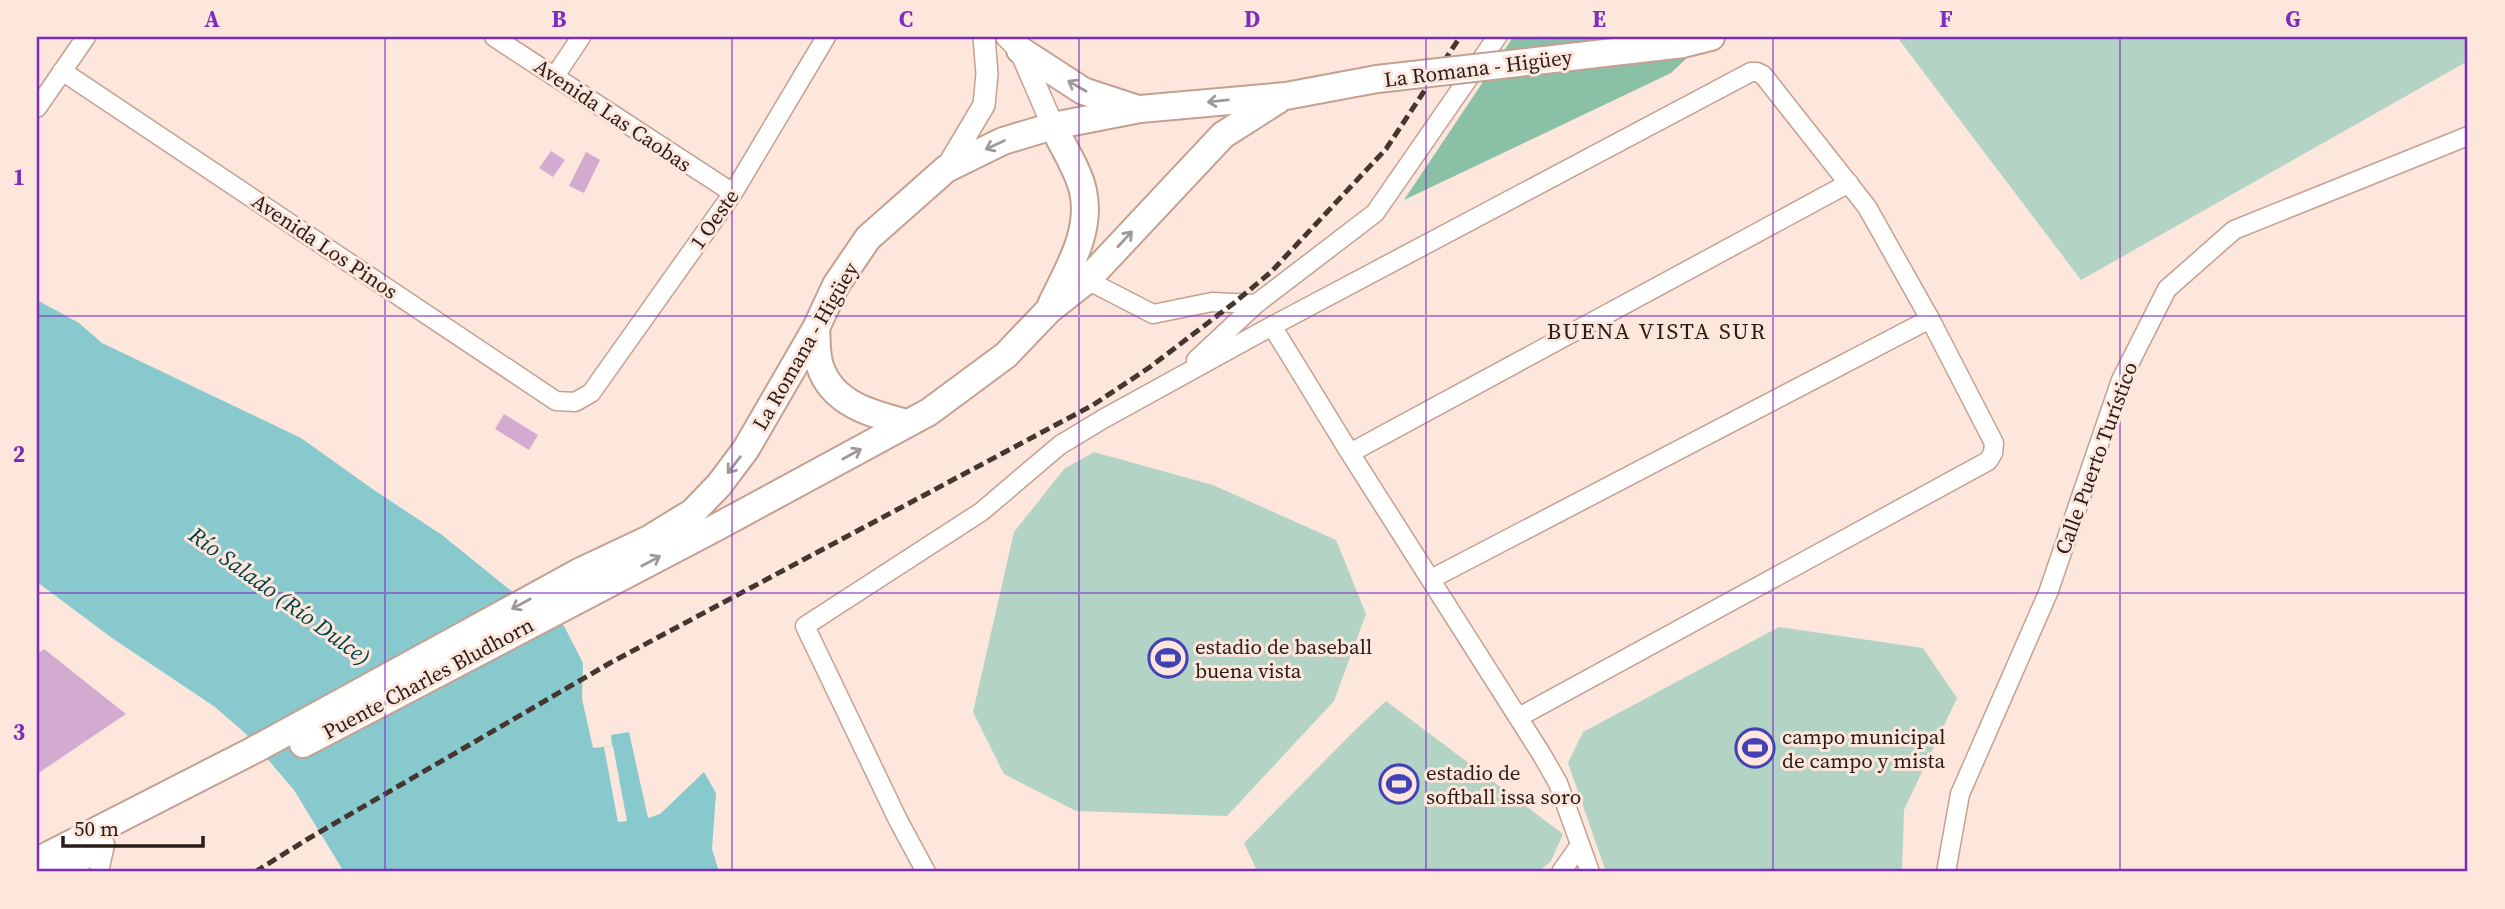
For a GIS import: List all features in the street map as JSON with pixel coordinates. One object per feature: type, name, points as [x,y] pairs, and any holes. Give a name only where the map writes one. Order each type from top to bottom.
[{"type":"main road","name":"La Romana - Higüey","points":[[586,582],[693,512],[719,485],[746,449],[816,328],[836,285],[868,238],[946,169],[1003,141],[1053,126],[1140,109],[1286,96],[1377,79],[1683,44],[1712,37]]},
{"type":"main road","points":[[1013,44],[1083,91],[1140,109]]},
{"type":"main road","name":"La Romana - Higüey","points":[[586,582],[715,528],[929,412],[1006,355],[1049,310],[1087,280],[1223,135],[1286,96]]},
{"type":"main road","points":[[1049,310],[1078,248],[1086,216],[1083,189],[1053,126]]},
{"type":"main road","points":[[816,328],[820,366],[834,392],[874,415],[907,423]]},
{"type":"main road","name":"Puente Charles Bludhorn","points":[[260,757],[586,582]]},
{"type":"main road","points":[[57,872],[260,757]]},
{"type":"main road","points":[[37,861],[260,757]]},
{"type":"street","points":[[37,108],[86,37]]},
{"type":"street","name":"Avenida Las Caobas","points":[[494,37],[733,193]]},
{"type":"street","points":[[555,76],[581,37]]},
{"type":"street","name":"1 Oeste","points":[[591,393],[733,193],[826,37]]},
{"type":"street","points":[[946,169],[984,105],[987,74],[984,37]]},
{"type":"street","points":[[1178,377],[1256,304],[1375,213],[1497,37]]},
{"type":"street","points":[[1013,44],[1053,126]]},
{"type":"street","name":"Avenida Los Pinos","points":[[62,71],[556,401],[575,402],[591,393]]},
{"type":"street","points":[[926,872],[804,626],[981,512],[1060,445],[1272,326],[1751,72],[1757,72],[1867,207],[1930,319],[1994,443],[1993,453],[1987,461],[1518,717]]},
{"type":"street","name":"Calle Puerto Turístico","points":[[1946,872],[1960,794],[2048,593],[2121,380],[2166,289],[2234,230],[2468,136]]},
{"type":"street","points":[[1350,453],[1849,183]]},
{"type":"street","points":[[1087,280],[1153,314],[1212,302],[1256,304]]},
{"type":"street","points":[[1431,579],[1930,319]]},
{"type":"street","points":[[1272,326],[1558,783],[1590,872]]},
{"type":"street","points":[[99,872],[104,844]]},
{"type":"street","points":[[1561,872],[1580,845]]},
{"type":"green space","points":[[1513,37],[1709,37],[1671,73],[1404,200]]},
{"type":"green space","points":[[1897,37],[2468,37],[2468,61],[2081,280]]},
{"type":"green space","name":"estadio de baseball buena vista","points":[[1094,452],[1213,485],[1336,540],[1366,614],[1334,701],[1227,816],[1076,811],[1004,774],[973,712],[1014,532],[1064,469]]},
{"type":"green space","name":"campo municipal de campo y mista","points":[[1779,627],[1923,648],[1957,698],[1904,810],[1902,872],[1606,872],[1568,763],[1583,732]]},
{"type":"green space","name":"estadio de softball issa soro","points":[[1386,701],[1563,834],[1551,861],[1538,872],[1260,872],[1256,869],[1244,843]]},
{"type":"water","name":"Río Salado (Río Dulce)","points":[[37,300],[79,323],[102,343],[301,438],[442,535],[520,598],[564,626],[583,663],[582,699],[593,748],[612,746],[611,735],[629,732],[648,818],[660,814],[704,772],[716,793],[712,849],[719,872],[344,872],[294,790],[246,734],[215,707],[112,638],[37,582]]},
{"type":"pier","points":[[613,746],[627,821],[618,822],[604,747]]},
{"type":"building","points":[[551,151],[565,160],[553,177],[539,168]]},
{"type":"building","points":[[586,152],[600,160],[584,193],[569,186]]},
{"type":"building","points":[[504,414],[538,435],[529,450],[495,429]]},
{"type":"building","points":[[44,649],[126,714],[37,774],[37,654]]},
{"type":"railway","points":[[255,872],[610,663],[1093,405],[1150,367],[1271,272],[1386,149],[1460,37]]},
{"type":"place","name":"estadio de baseball buena vista","points":[[1168,658]]},
{"type":"place","name":"campo municipal de campo y mista","points":[[1755,748]]},
{"type":"place","name":"estadio de softball issa soro","points":[[1399,784]]},
{"type":"district","name":"BUENA VISTA SUR","points":[[1657,331]]}]
